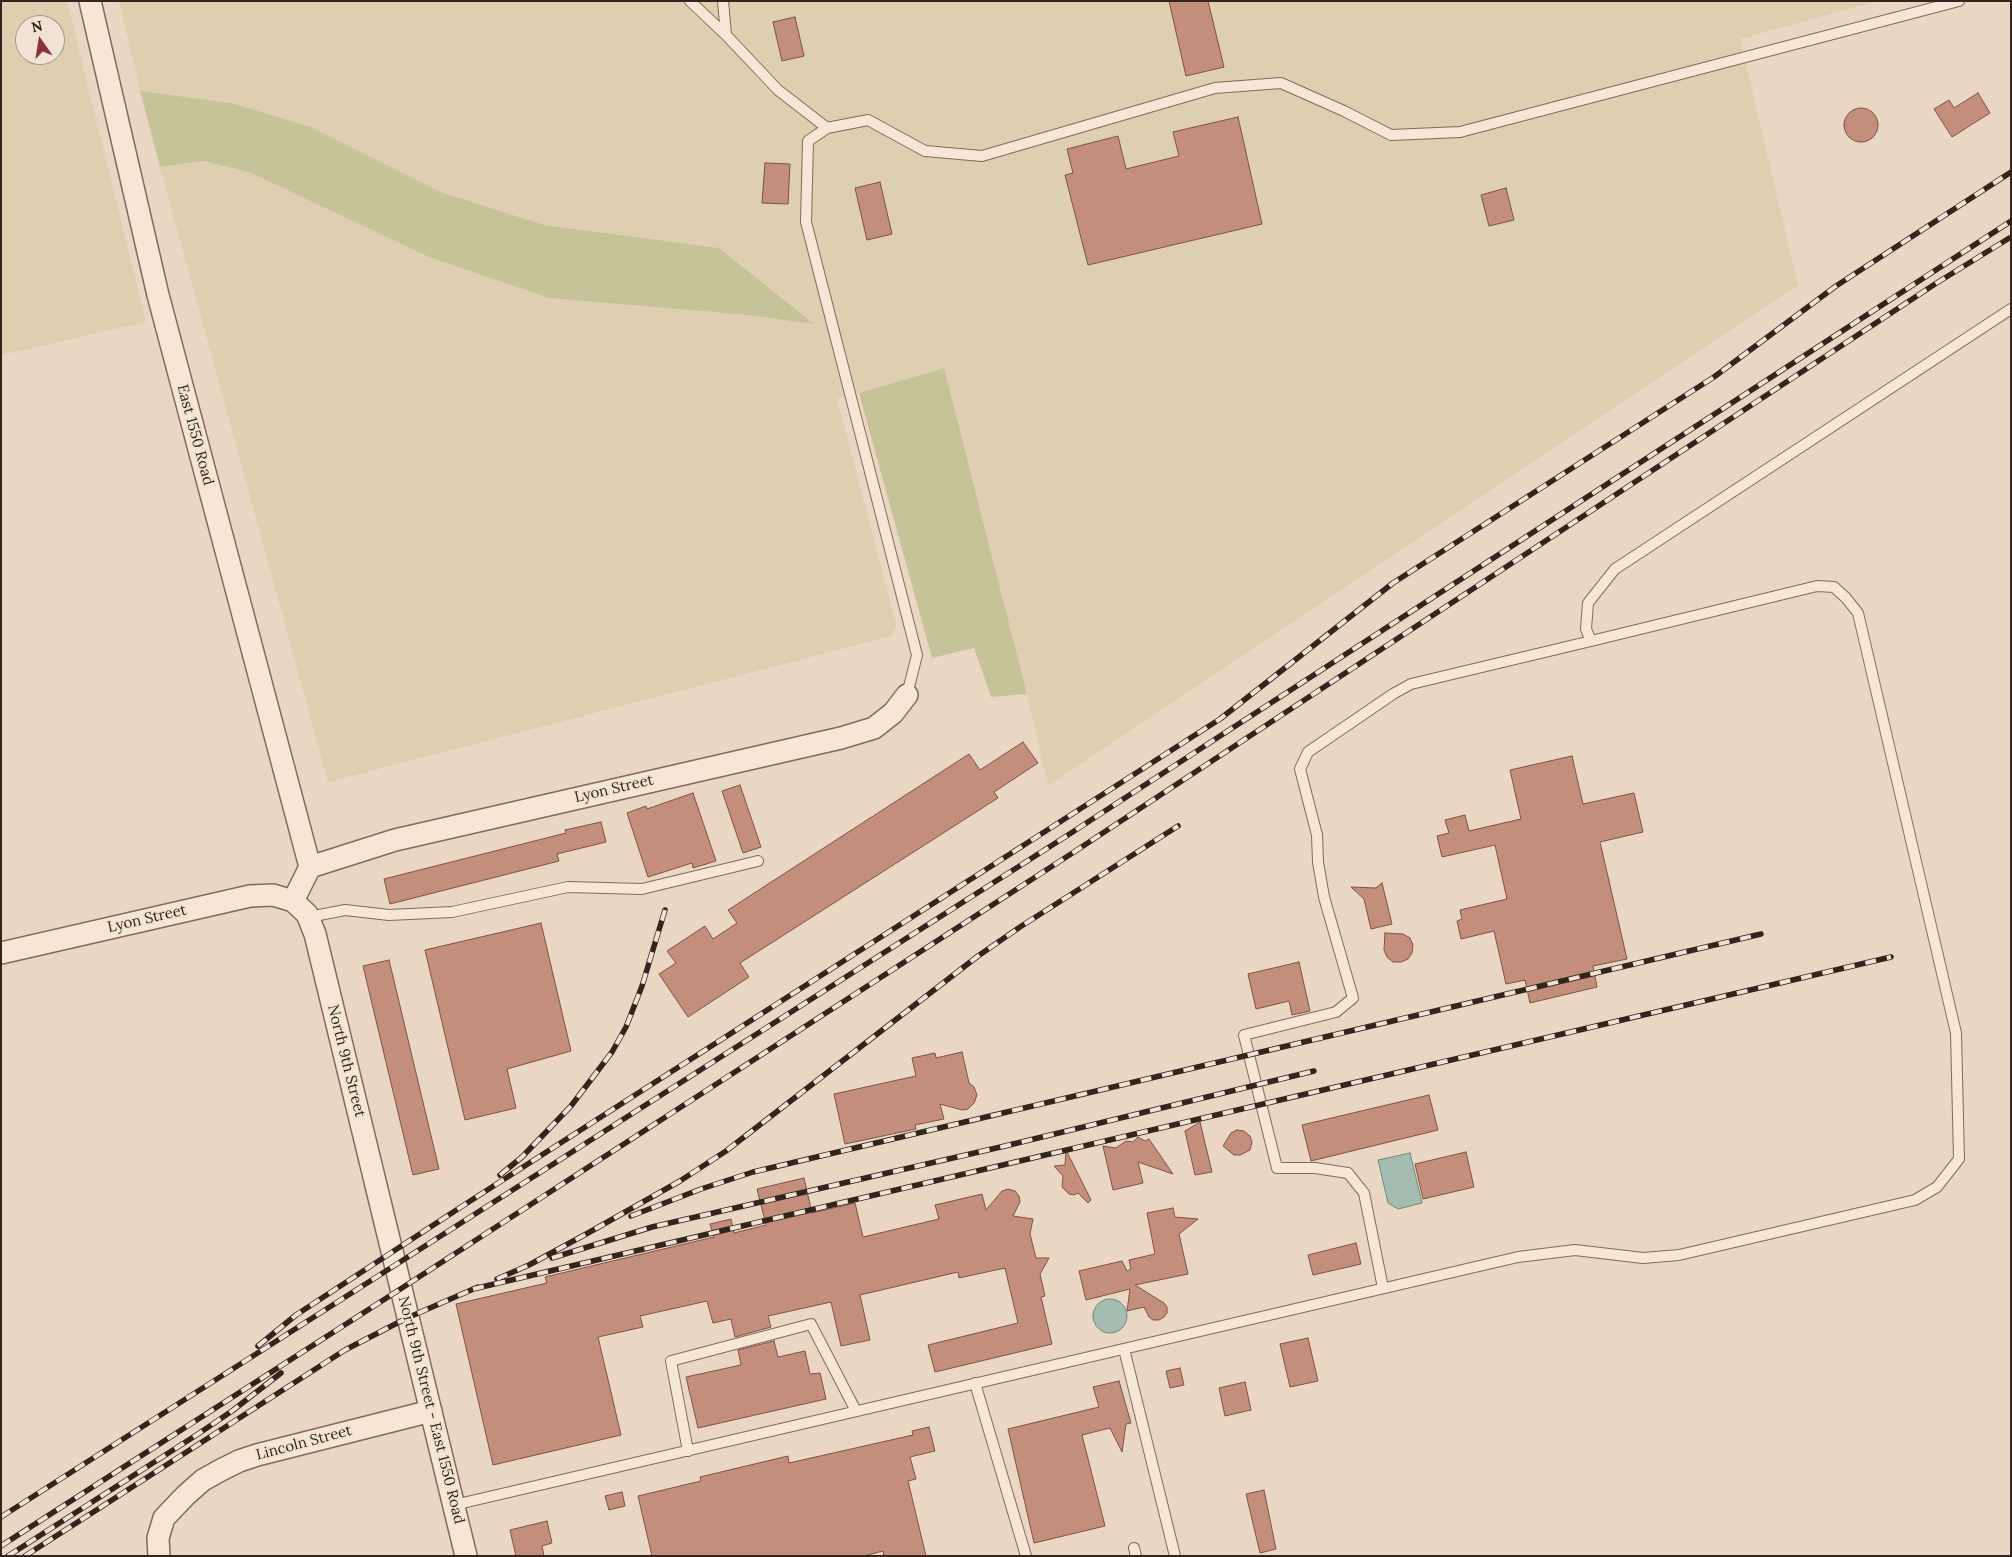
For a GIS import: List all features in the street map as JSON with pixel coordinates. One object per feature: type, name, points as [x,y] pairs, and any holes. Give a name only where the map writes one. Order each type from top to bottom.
[{"type":"street","name":"East 1550 Road","points":[[90,1],[158,295],[310,866]]},
{"type":"street","name":"Lyon Street","points":[[310,866],[395,840],[874,728],[893,713],[907,695]]},
{"type":"street","points":[[293,901],[310,866]]},
{"type":"street","name":"Lyon Street","points":[[1,953],[250,896],[273,895],[293,901]]},
{"type":"street","name":"North 9th Street","points":[[293,901],[309,917],[315,934],[395,1265]]},
{"type":"street","name":"North 9th Street - East 1550 Road","points":[[395,1265],[466,1556]]},
{"type":"street","name":"Lincoln Street","points":[[159,1556],[158,1538],[164,1518],[203,1480],[239,1461],[430,1411]]},
{"type":"lane","points":[[690,1],[726,35],[778,90],[827,128]]},
{"type":"lane","points":[[723,1],[726,35]]},
{"type":"lane","points":[[907,695],[917,655],[806,222],[808,142],[827,128],[868,120],[925,151],[982,156],[1215,88],[1280,83],[1344,111],[1391,135],[1460,132],[1959,1]]},
{"type":"lane","points":[[1591,641],[1586,629],[1588,603],[1615,570],[2011,309]]},
{"type":"lane","points":[[454,1505],[1518,1257],[1574,1250],[1643,1258],[1679,1255],[1915,1200],[1937,1187],[1959,1159],[1956,1033],[1858,613],[1834,587],[1817,586],[1411,684],[1393,694],[1308,752],[1300,769],[1317,835],[1318,862],[1324,897],[1353,998],[1336,1012],[1244,1035],[1277,1168],[1315,1168],[1348,1173],[1364,1192],[1383,1288]]},
{"type":"lane","points":[[309,917],[345,910],[389,915],[452,912],[568,887],[642,889],[758,861]]},
{"type":"lane","points":[[688,1451],[672,1361],[811,1324],[856,1411]]},
{"type":"lane","points":[[1124,1349],[1175,1556]]},
{"type":"lane","points":[[975,1383],[1026,1556]]},
{"type":"shaded area","points":[[1,1],[67,1],[146,322],[1,355]]},
{"type":"shaded area","points":[[119,1],[1878,1],[1740,39],[1798,285],[1048,786],[1027,694],[944,368],[837,399],[896,624],[892,636],[328,782],[160,167],[203,161],[249,172],[429,257],[549,298],[747,315],[813,324],[719,248],[544,225],[441,192],[311,127],[231,103],[140,91]]},
{"type":"shaded area","points":[[140,91],[231,103],[311,127],[441,192],[544,225],[719,248],[814,324],[747,315],[549,298],[429,257],[249,172],[203,161],[160,167]]},
{"type":"shaded area","points":[[944,368],[1027,694],[991,697],[974,648],[932,658],[859,393]]},
{"type":"shaded area","points":[[1410,1153],[1422,1203],[1398,1209],[1388,1203],[1378,1160]]},
{"type":"shaded area","points":[[1110,1299],[1122,1304],[1127,1316],[1122,1328],[1110,1333],[1098,1328],[1093,1316],[1098,1304]]},
{"type":"building","points":[[1169,1],[1208,1],[1224,67],[1186,76]]},
{"type":"building","points":[[795,17],[804,56],[782,61],[773,22]]},
{"type":"building","points":[[1978,93],[1990,113],[1952,137],[1934,109],[1949,100],[1954,108]]},
{"type":"building","points":[[1861,108],[1873,113],[1878,125],[1873,137],[1861,142],[1849,137],[1844,125],[1849,113]]},
{"type":"building","points":[[1238,117],[1262,224],[1088,265],[1065,175],[1073,173],[1067,149],[1118,136],[1126,169],[1179,156],[1173,132]]},
{"type":"building","points":[[765,163],[790,164],[788,204],[762,203]]},
{"type":"building","points":[[880,182],[892,234],[867,240],[855,188]]},
{"type":"building","points":[[1506,188],[1514,220],[1489,226],[1481,195]]},
{"type":"building","points":[[1023,742],[1038,763],[994,792],[998,798],[740,963],[749,977],[688,1017],[659,974],[676,963],[667,951],[705,926],[713,939],[737,923],[728,910],[969,754],[980,770]]},
{"type":"building","points":[[1572,756],[1583,804],[1634,793],[1643,832],[1600,842],[1627,959],[1593,966],[1597,987],[1530,1003],[1525,980],[1506,984],[1494,931],[1461,939],[1457,921],[1462,919],[1460,910],[1507,899],[1495,845],[1442,857],[1437,836],[1449,833],[1445,820],[1465,815],[1469,831],[1521,819],[1510,770]]},
{"type":"building","points":[[740,785],[761,847],[743,853],[722,791]]},
{"type":"building","points":[[693,793],[716,861],[693,868],[692,863],[648,877],[627,813],[646,806],[647,809]]},
{"type":"building","points":[[601,822],[606,842],[557,854],[559,861],[390,904],[384,879],[566,833],[565,830]]},
{"type":"building","points":[[1382,883],[1392,924],[1371,929],[1364,899],[1351,887],[1376,888]]},
{"type":"building","points":[[541,923],[571,1051],[507,1069],[516,1108],[465,1120],[425,950]]},
{"type":"building","points":[[1385,933],[1403,934],[1410,938],[1413,945],[1412,953],[1408,959],[1401,962],[1393,962],[1387,957],[1384,950]]},
{"type":"building","points":[[389,960],[439,1169],[413,1175],[363,966]]},
{"type":"building","points":[[1299,962],[1310,1011],[1292,1015],[1289,1001],[1256,1009],[1248,974]]},
{"type":"building","points":[[962,1052],[969,1083],[974,1087],[977,1095],[974,1103],[968,1109],[962,1110],[940,1104],[944,1119],[915,1125],[916,1129],[845,1144],[834,1094],[916,1076],[912,1058],[935,1053],[936,1058]]},
{"type":"building","points":[[1429,1095],[1438,1130],[1311,1161],[1302,1125]]},
{"type":"building","points":[[1200,1122],[1212,1172],[1195,1175],[1185,1131]]},
{"type":"building","points":[[1237,1130],[1244,1131],[1250,1136],[1252,1142],[1250,1150],[1240,1155],[1234,1155],[1223,1146],[1231,1133]]},
{"type":"building","points":[[1138,1137],[1145,1141],[1149,1139],[1173,1174],[1138,1162],[1143,1183],[1113,1190],[1103,1146],[1116,1148],[1126,1141],[1133,1142]]},
{"type":"building","points":[[1066,1150],[1091,1200],[1088,1203],[1078,1193],[1074,1195],[1069,1194],[1062,1187],[1063,1176],[1054,1166],[1065,1165]]},
{"type":"building","points":[[1466,1152],[1474,1187],[1423,1199],[1415,1164]]},
{"type":"building","points":[[804,1178],[812,1213],[855,1203],[863,1237],[939,1219],[935,1205],[982,1194],[986,1210],[1002,1191],[1008,1189],[1015,1191],[1019,1196],[1020,1202],[1013,1216],[1033,1219],[1030,1234],[1036,1258],[1049,1258],[1040,1274],[1045,1296],[1041,1297],[1052,1344],[935,1372],[928,1345],[1018,1323],[1005,1268],[959,1278],[958,1272],[860,1295],[870,1340],[841,1346],[831,1302],[768,1316],[771,1327],[735,1337],[731,1319],[713,1323],[707,1301],[640,1316],[643,1327],[598,1337],[621,1435],[493,1465],[456,1304],[547,1283],[545,1277],[714,1237],[710,1224],[731,1219],[734,1233],[766,1225],[757,1189]]},
{"type":"building","points":[[1173,1208],[1175,1217],[1198,1219],[1179,1234],[1188,1274],[1135,1285],[1164,1303],[1167,1307],[1167,1313],[1164,1317],[1159,1320],[1153,1320],[1149,1317],[1144,1307],[1127,1311],[1130,1289],[1086,1300],[1079,1271],[1122,1261],[1127,1271],[1131,1269],[1129,1260],[1155,1254],[1147,1213]]},
{"type":"building","points":[[1356,1243],[1361,1264],[1313,1275],[1308,1255]]},
{"type":"building","points":[[1308,1338],[1318,1381],[1290,1387],[1280,1344]]},
{"type":"building","points":[[774,1341],[778,1357],[805,1351],[810,1374],[820,1373],[826,1399],[698,1428],[686,1377],[741,1365],[738,1350]]},
{"type":"building","points":[[1180,1368],[1184,1385],[1170,1388],[1166,1371]]},
{"type":"building","points":[[1119,1381],[1131,1423],[1126,1424],[1122,1452],[1110,1428],[1082,1435],[1105,1526],[1034,1543],[1008,1429],[1099,1407],[1093,1387]]},
{"type":"building","points":[[1245,1382],[1251,1410],[1225,1416],[1219,1388]]},
{"type":"building","points":[[929,1427],[935,1451],[910,1457],[916,1479],[908,1481],[926,1556],[884,1556],[883,1551],[864,1556],[652,1556],[638,1496],[701,1481],[700,1477],[788,1456],[789,1463],[913,1435],[912,1431]]},
{"type":"building","points":[[1264,1490],[1276,1549],[1260,1553],[1246,1494]]},
{"type":"building","points":[[622,1492],[625,1506],[609,1510],[605,1496]]},
{"type":"building","points":[[547,1521],[552,1543],[542,1546],[544,1556],[516,1556],[510,1530]]},
{"type":"railway","points":[[258,1346],[296,1315],[464,1205],[1220,719],[1393,583],[1714,377],[1836,286],[2011,172]]},
{"type":"railway","points":[[1,1517],[1068,835],[2011,221]]},
{"type":"railway","points":[[1,1546],[1074,852],[1935,284],[2011,237]]},
{"type":"railway","points":[[497,1279],[529,1265],[588,1233],[680,1181],[726,1151],[978,956],[1178,826]]},
{"type":"railway","points":[[500,1175],[522,1157],[571,1106],[612,1052],[626,1027],[642,986],[665,910]]},
{"type":"railway","points":[[631,1216],[701,1189],[753,1172],[1761,934]]},
{"type":"railway","points":[[473,1289],[1891,957]]},
{"type":"railway","points":[[552,1258],[652,1227],[1005,1146],[1314,1071]]},
{"type":"railway","points":[[25,1556],[345,1350],[407,1318],[478,1287]]},
{"type":"railway","points":[[8,1556],[198,1434],[232,1411],[281,1373]]}]
